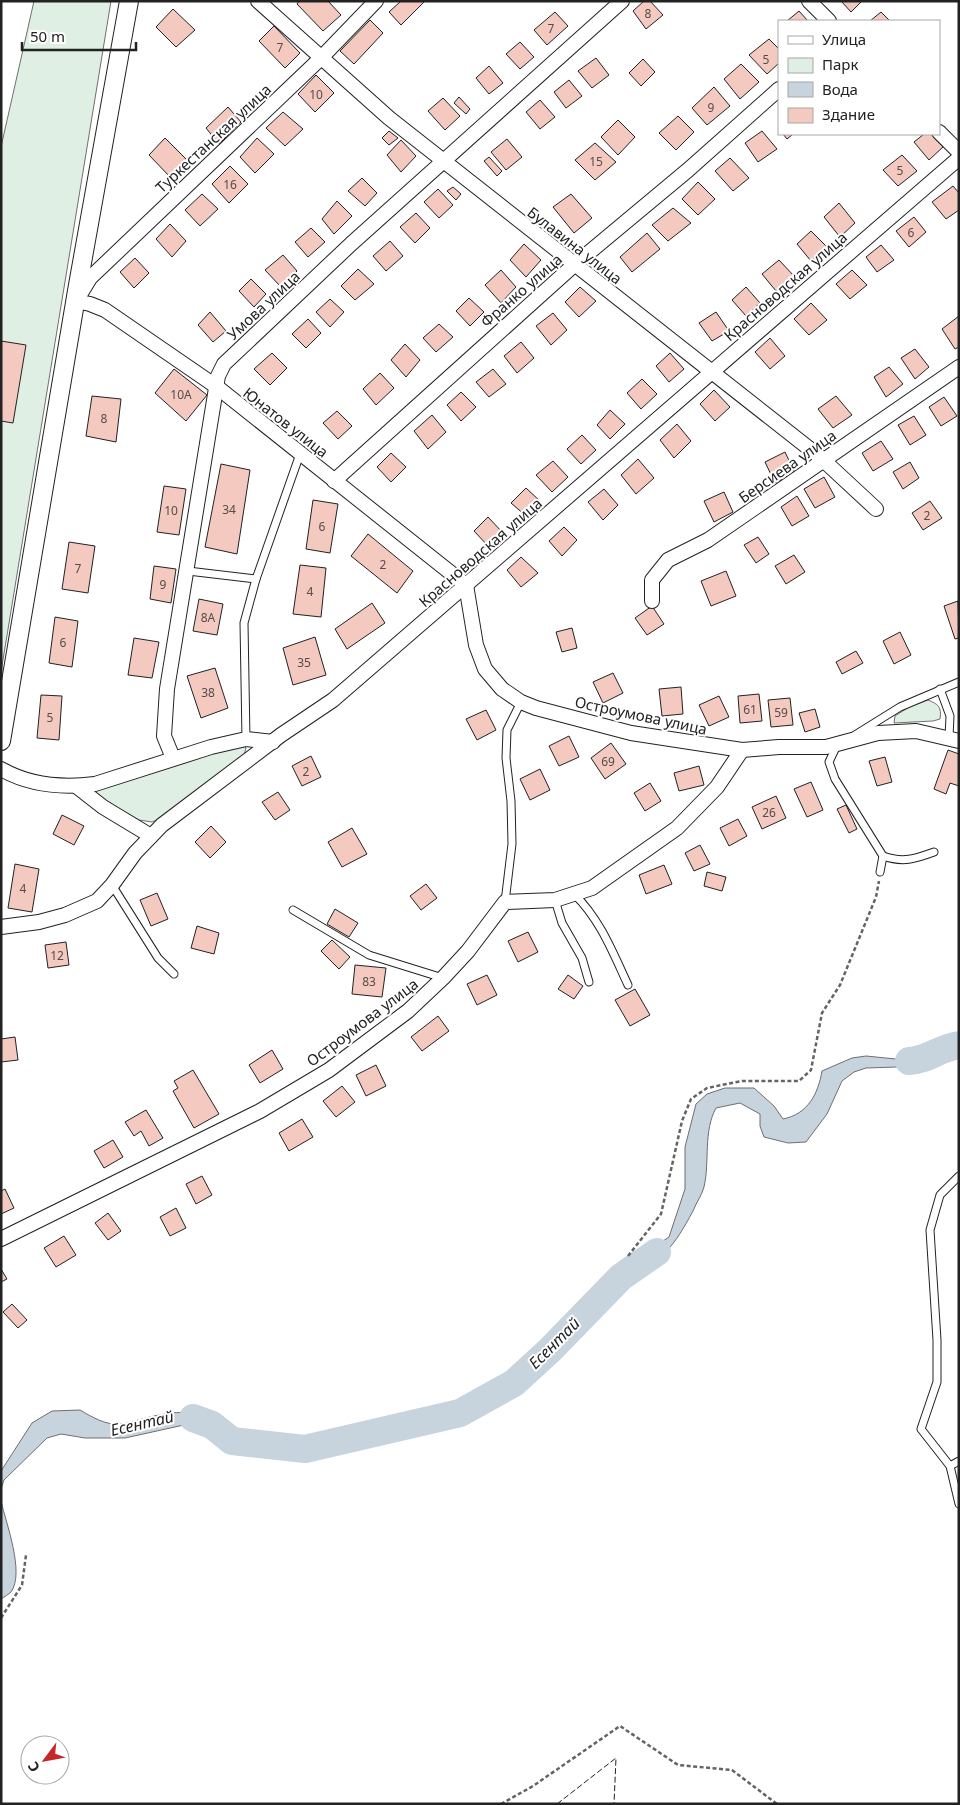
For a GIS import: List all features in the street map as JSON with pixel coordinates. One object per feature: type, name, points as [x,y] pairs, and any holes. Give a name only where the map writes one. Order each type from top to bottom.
[{"type":"street","points":[[1,741],[129,1]]},
{"type":"street","name":"Булавина улица","points":[[258,1],[389,118],[824,461],[876,509]]},
{"type":"street","name":"Туркестанская улица","points":[[76,301],[90,278],[321,58],[376,1]]},
{"type":"street","name":"Умова улица","points":[[173,758],[164,736],[167,689],[217,388],[224,364],[351,244],[622,1]]},
{"type":"street","points":[[809,1],[828,20]]},
{"type":"street","name":"Франко улица","points":[[334,480],[574,265],[688,170],[778,90]]},
{"type":"street","points":[[940,133],[959,152]]},
{"type":"street","name":"Красноводская улица","points":[[1,927],[39,922],[82,909],[97,901],[112,885],[135,853],[162,825],[273,742],[333,700],[959,158]]},
{"type":"street","name":"Юнатов улица","points":[[76,301],[105,310],[217,388],[466,585]]},
{"type":"street","name":"Берсиева улица","points":[[652,601],[652,580],[668,560],[708,540],[959,368]]},
{"type":"street","name":"Остроумова улица","points":[[466,585],[476,645],[485,669],[502,689],[521,702],[574,719],[631,733],[742,750],[836,746],[878,733],[916,730],[954,739]]},
{"type":"street","points":[[1,769],[24,779],[54,785],[76,786],[95,784],[173,758],[246,739],[273,742]]},
{"type":"street","points":[[506,902],[555,900],[592,888],[677,828],[718,787],[742,750]]},
{"type":"street","points":[[76,786],[102,807],[151,836]]},
{"type":"street","name":"Остроумова улица","points":[[1,1239],[260,1111],[329,1070],[408,1011],[444,978],[468,952],[506,902]]},
{"type":"lane","points":[[246,739],[244,623],[256,580],[300,454]]},
{"type":"lane","points":[[188,571],[256,580]]},
{"type":"lane","points":[[934,852],[910,861],[896,860],[883,856],[835,779],[829,762],[836,746],[900,707],[959,682]]},
{"type":"lane","points":[[940,689],[950,716],[954,739]]},
{"type":"lane","points":[[506,902],[512,844],[511,801],[506,758],[507,730],[521,702]]},
{"type":"lane","points":[[880,872],[883,856]]},
{"type":"lane","points":[[112,885],[158,958],[174,974]]},
{"type":"lane","points":[[574,894],[585,905],[601,929],[628,985]]},
{"type":"lane","points":[[555,900],[562,923],[582,958],[589,982]]},
{"type":"lane","points":[[294,910],[368,955],[444,978]]},
{"type":"lane","points":[[959,1176],[940,1195],[930,1230],[937,1340],[937,1382],[921,1429],[950,1466],[959,1504]]},
{"type":"lane","points":[[950,1466],[959,1461]]},
{"type":"path","points":[[628,1256],[661,1214],[682,1121],[691,1099],[707,1088],[742,1081],[799,1081],[812,1070],[822,1013],[840,985],[876,897],[880,872]]},
{"type":"path","points":[[1,1618],[22,1585],[26,1555]]},
{"type":"path","points":[[501,1804],[533,1786],[620,1726],[678,1765],[732,1770],[777,1804]]},
{"type":"green space","points":[[34,1],[111,1],[1,672],[1,147]]},
{"type":"green space","points":[[928,700],[938,706],[940,719],[894,723],[895,716],[909,707]]},
{"type":"green space","points":[[242,744],[246,748],[244,755],[165,816],[152,822],[139,820],[93,794],[98,787]]},
{"type":"water","points":[[959,1043],[959,1055],[927,1066],[866,1068],[854,1072],[842,1081],[827,1114],[806,1142],[788,1143],[764,1137],[760,1126],[760,1114],[740,1103],[716,1108],[709,1127],[704,1187],[693,1211],[680,1234],[667,1250],[651,1264],[628,1278],[626,1270],[641,1256],[669,1237],[685,1189],[685,1147],[696,1104],[707,1094],[725,1088],[754,1088],[774,1106],[783,1119],[799,1113],[810,1102],[818,1088],[822,1071],[852,1058],[866,1056],[896,1059],[925,1054]]},
{"type":"water","points":[[80,1410],[99,1420],[114,1424],[171,1413],[191,1414],[209,1422],[229,1439],[193,1423],[125,1438],[85,1438],[61,1434],[47,1438],[4,1480],[1,1489],[1,1471],[32,1423],[52,1411]]},
{"type":"water","points":[[1,1501],[13,1548],[16,1573],[15,1584],[11,1592],[1,1599]]},
{"type":"building","points":[[299,1],[328,1],[341,15],[323,31],[297,4]]},
{"type":"building","points":[[401,1],[425,1],[401,25],[389,12]]},
{"type":"building","points":[[644,1],[650,1],[663,15],[646,29],[633,11]]},
{"type":"building","points":[[841,1],[862,1],[851,12]]},
{"type":"building","points":[[173,9],[195,30],[176,47],[156,27]]},
{"type":"building","points":[[799,11],[807,20],[788,20]]},
{"type":"building","points":[[555,12],[568,26],[547,45],[534,30]]},
{"type":"building","points":[[881,12],[889,20],[871,20]]},
{"type":"building","points":[[370,20],[383,33],[354,64],[340,51]]},
{"type":"building","points":[[274,26],[300,53],[285,68],[259,41]]},
{"type":"building","points":[[769,39],[778,48],[778,64],[767,74],[749,55]]},
{"type":"building","points":[[520,42],[534,57],[520,69],[506,54]]},
{"type":"building","points":[[596,58],[609,75],[592,88],[578,71]]},
{"type":"building","points":[[643,59],[655,72],[641,86],[629,73]]},
{"type":"building","points":[[741,64],[759,82],[740,99],[724,79]]},
{"type":"building","points":[[489,66],[503,83],[489,94],[476,78]]},
{"type":"building","points":[[316,75],[334,93],[315,112],[298,94]]},
{"type":"building","points":[[569,80],[582,96],[566,108],[554,92]]},
{"type":"building","points":[[714,87],[730,106],[707,125],[692,108]]},
{"type":"building","points":[[459,97],[470,109],[466,114],[454,103]]},
{"type":"building","points":[[443,98],[460,116],[445,130],[428,111]]},
{"type":"building","points":[[540,100],[555,117],[540,129],[526,112]]},
{"type":"building","points":[[228,107],[241,122],[219,144],[206,128]]},
{"type":"building","points":[[283,112],[303,129],[285,146],[266,128]]},
{"type":"building","points":[[678,116],[694,132],[676,150],[659,133]]},
{"type":"building","points":[[618,120],[635,137],[618,155],[601,137]]},
{"type":"building","points":[[389,131],[398,138],[389,145],[382,138]]},
{"type":"building","points":[[762,131],[777,149],[758,162],[745,143]]},
{"type":"building","points":[[784,135],[792,135],[787,139]]},
{"type":"building","points":[[923,135],[932,135],[943,147],[929,160],[914,142]]},
{"type":"building","points":[[165,138],[189,162],[172,179],[149,155]]},
{"type":"building","points":[[257,138],[274,154],[255,173],[240,157]]},
{"type":"building","points":[[507,139],[522,157],[506,170],[491,152]]},
{"type":"building","points":[[401,140],[416,156],[401,172],[387,155]]},
{"type":"building","points":[[595,143],[616,162],[595,180],[575,160]]},
{"type":"building","points":[[902,155],[917,171],[898,186],[883,170]]},
{"type":"building","points":[[489,157],[502,171],[497,176],[484,161]]},
{"type":"building","points":[[730,158],[749,178],[733,191],[715,171]]},
{"type":"building","points":[[230,166],[248,184],[229,203],[212,184]]},
{"type":"building","points":[[362,178],[377,193],[365,206],[348,191]]},
{"type":"building","points":[[698,182],[715,199],[698,215],[682,199]]},
{"type":"building","points":[[953,186],[959,193],[959,210],[946,219],[932,202]]},
{"type":"building","points":[[453,187],[461,194],[456,200],[447,191]]},
{"type":"building","points":[[438,189],[453,205],[439,218],[424,202]]},
{"type":"building","points":[[202,194],[218,209],[200,226],[185,210]]},
{"type":"building","points":[[571,194],[592,218],[574,233],[553,207]]},
{"type":"building","points":[[337,201],[352,216],[334,234],[322,219]]},
{"type":"building","points":[[839,203],[855,223],[840,237],[824,217]]},
{"type":"building","points":[[673,208],[691,223],[668,241],[652,225]]},
{"type":"building","points":[[416,213],[430,228],[415,243],[400,227]]},
{"type":"building","points":[[914,217],[926,232],[909,247],[896,231]]},
{"type":"building","points":[[170,224],[186,241],[172,257],[156,239]]},
{"type":"building","points":[[311,228],[325,242],[308,257],[295,242]]},
{"type":"building","points":[[811,231],[827,247],[811,261],[797,244]]},
{"type":"building","points":[[647,233],[660,249],[632,272],[620,257]]},
{"type":"building","points":[[390,241],[403,256],[386,271],[373,256]]},
{"type":"building","points":[[524,244],[541,260],[526,277],[510,260]]},
{"type":"building","points":[[881,245],[894,260],[877,272],[866,257]]},
{"type":"building","points":[[283,255],[297,271],[281,287],[265,270]]},
{"type":"building","points":[[135,258],[149,273],[134,288],[120,272]]},
{"type":"building","points":[[779,260],[794,276],[776,291],[762,274]]},
{"type":"building","points":[[358,269],[374,284],[355,300],[341,286]]},
{"type":"building","points":[[501,270],[516,287],[501,303],[485,285]]},
{"type":"building","points":[[852,270],[867,285],[850,299],[836,284]]},
{"type":"building","points":[[251,279],[266,294],[254,307],[239,291]]},
{"type":"building","points":[[580,287],[596,301],[579,317],[565,302]]},
{"type":"building","points":[[746,287],[760,303],[746,316],[732,300]]},
{"type":"building","points":[[469,298],[484,312],[470,326],[456,311]]},
{"type":"building","points":[[330,299],[344,312],[330,327],[316,312]]},
{"type":"building","points":[[811,303],[827,320],[809,335],[794,319]]},
{"type":"building","points":[[210,312],[226,331],[213,342],[198,325]]},
{"type":"building","points":[[716,312],[729,331],[712,341],[699,323]]},
{"type":"building","points":[[553,313],[567,330],[551,345],[536,326]]},
{"type":"building","points":[[959,316],[959,347],[955,349],[942,329]]},
{"type":"building","points":[[308,319],[321,333],[306,348],[292,334]]},
{"type":"building","points":[[439,324],[453,337],[436,352],[423,338]]},
{"type":"building","points":[[770,338],[785,356],[770,369],[755,352]]},
{"type":"building","points":[[1,341],[26,345],[13,423],[1,421]]},
{"type":"building","points":[[521,342],[534,358],[517,373],[504,356]]},
{"type":"building","points":[[405,344],[420,360],[406,377],[391,360]]},
{"type":"building","points":[[915,349],[929,367],[915,379],[901,358]]},
{"type":"building","points":[[272,353],[287,368],[270,385],[254,369]]},
{"type":"building","points":[[670,353],[684,369],[669,382],[656,366]]},
{"type":"building","points":[[889,367],[903,384],[886,397],[874,377]]},
{"type":"building","points":[[174,369],[207,395],[186,421],[155,393]]},
{"type":"building","points":[[493,369],[506,384],[489,397],[476,382]]},
{"type":"building","points":[[380,373],[394,388],[376,405],[363,389]]},
{"type":"building","points":[[642,379],[657,394],[641,409],[627,393]]},
{"type":"building","points":[[714,390],[730,407],[715,421],[700,404]]},
{"type":"building","points":[[461,392],[476,407],[461,421],[447,405]]},
{"type":"building","points":[[92,396],[121,399],[116,442],[86,436]]},
{"type":"building","points":[[836,396],[852,415],[833,428],[818,409]]},
{"type":"building","points":[[944,397],[957,416],[941,426],[929,407]]},
{"type":"building","points":[[610,410],[625,424],[610,439],[597,425]]},
{"type":"building","points":[[337,411],[352,426],[338,439],[323,423]]},
{"type":"building","points":[[432,415],[446,432],[428,449],[414,431]]},
{"type":"building","points":[[914,416],[926,435],[910,445],[898,425]]},
{"type":"building","points":[[677,424],[691,441],[674,458],[660,440]]},
{"type":"building","points":[[582,435],[596,450],[581,464],[567,449]]},
{"type":"building","points":[[881,441],[893,459],[873,471],[862,453]]},
{"type":"building","points":[[785,452],[795,473],[775,483],[765,462]]},
{"type":"building","points":[[391,453],[406,467],[391,482],[377,467]]},
{"type":"building","points":[[638,459],[654,478],[636,494],[621,475]]},
{"type":"building","points":[[553,461],[568,477],[552,492],[536,475]]},
{"type":"building","points":[[910,462],[919,478],[903,489],[893,472]]},
{"type":"building","points":[[221,464],[250,470],[237,554],[205,547]]},
{"type":"building","points":[[824,477],[835,497],[815,508],[804,489]]},
{"type":"building","points":[[164,486],[186,489],[179,535],[157,532]]},
{"type":"building","points":[[526,488],[541,502],[526,516],[511,503]]},
{"type":"building","points":[[604,489],[618,505],[603,520],[588,502]]},
{"type":"building","points":[[724,492],[733,512],[714,522],[704,501]]},
{"type":"building","points":[[797,496],[809,516],[792,526],[781,507]]},
{"type":"building","points":[[313,500],[338,504],[330,553],[306,549]]},
{"type":"building","points":[[930,501],[942,518],[923,530],[912,513]]},
{"type":"building","points":[[488,517],[504,534],[489,547],[474,531]]},
{"type":"building","points":[[564,527],[577,540],[562,556],[549,541]]},
{"type":"building","points":[[368,534],[413,571],[397,593],[351,556]]},
{"type":"building","points":[[758,537],[769,554],[756,563],[744,545]]},
{"type":"building","points":[[69,542],[95,546],[88,593],[62,589]]},
{"type":"building","points":[[794,555],[805,572],[786,584],[775,566]]},
{"type":"building","points":[[521,557],[538,573],[521,587],[507,570]]},
{"type":"building","points":[[300,565],[326,568],[321,617],[293,614]]},
{"type":"building","points":[[154,566],[176,569],[171,603],[150,599]]},
{"type":"building","points":[[726,571],[736,596],[711,606],[701,581]]},
{"type":"building","points":[[199,599],[223,604],[217,635],[193,631]]},
{"type":"building","points":[[958,601],[959,638],[955,639],[944,606]]},
{"type":"building","points":[[372,603],[385,623],[347,649],[335,629]]},
{"type":"building","points":[[652,606],[664,624],[647,635],[635,618]]},
{"type":"building","points":[[55,617],[78,621],[72,667],[49,663]]},
{"type":"building","points":[[572,628],[577,648],[562,652],[556,632]]},
{"type":"building","points":[[900,632],[911,655],[894,664],[883,641]]},
{"type":"building","points":[[315,637],[326,675],[293,685],[283,648]]},
{"type":"building","points":[[134,638],[159,642],[152,678],[128,675]]},
{"type":"building","points":[[856,651],[863,663],[842,674],[836,662]]},
{"type":"building","points":[[215,668],[228,708],[201,718],[187,676]]},
{"type":"building","points":[[613,673],[623,693],[603,703],[593,682]]},
{"type":"building","points":[[681,687],[683,714],[662,716],[659,689]]},
{"type":"building","points":[[759,694],[762,721],[740,723],[738,696]]},
{"type":"building","points":[[41,695],[62,696],[59,740],[37,738]]},
{"type":"building","points":[[719,696],[729,717],[709,726],[699,705]]},
{"type":"building","points":[[790,698],[793,725],[771,727],[768,700]]},
{"type":"building","points":[[815,709],[820,727],[805,732],[799,713]]},
{"type":"building","points":[[486,710],[496,730],[477,740],[466,719]]},
{"type":"building","points":[[569,736],[579,757],[559,766],[549,746]]},
{"type":"building","points":[[611,743],[626,764],[605,779],[591,758]]},
{"type":"building","points":[[948,750],[959,754],[959,786],[950,783],[946,794],[934,789]]},
{"type":"building","points":[[311,756],[321,777],[302,786],[292,766]]},
{"type":"building","points":[[885,757],[892,782],[877,786],[869,761]]},
{"type":"building","points":[[699,766],[704,785],[679,791],[674,773]]},
{"type":"building","points":[[540,769],[550,790],[530,800],[520,779]]},
{"type":"building","points":[[811,782],[823,810],[807,817],[794,789]]},
{"type":"building","points":[[650,783],[661,801],[645,811],[634,793]]},
{"type":"building","points":[[278,792],[290,810],[275,820],[262,802]]},
{"type":"building","points":[[776,796],[786,818],[762,829],[752,807]]},
{"type":"building","points":[[846,805],[857,829],[849,833],[837,809]]},
{"type":"building","points":[[62,815],[84,826],[74,845],[53,834]]},
{"type":"building","points":[[738,819],[747,836],[729,846],[720,828]]},
{"type":"building","points":[[211,826],[226,842],[210,858],[195,842]]},
{"type":"building","points":[[352,828],[367,854],[342,867],[328,842]]},
{"type":"building","points":[[700,845],[710,864],[694,871],[685,853]]},
{"type":"building","points":[[15,864],[39,869],[32,912],[8,908]]},
{"type":"building","points":[[664,865],[672,884],[646,894],[639,875]]},
{"type":"building","points":[[707,872],[726,877],[722,891],[704,886]]},
{"type":"building","points":[[426,884],[437,898],[421,910],[410,896]]},
{"type":"building","points":[[157,893],[168,919],[151,926],[140,900]]},
{"type":"building","points":[[335,909],[358,923],[349,937],[327,924]]},
{"type":"building","points":[[197,926],[219,933],[214,954],[191,948]]},
{"type":"building","points":[[528,932],[538,952],[518,962],[508,941]]},
{"type":"building","points":[[332,940],[350,957],[339,969],[321,951]]},
{"type":"building","points":[[66,942],[69,965],[48,968],[45,945]]},
{"type":"building","points":[[355,965],[386,968],[382,997],[352,994]]},
{"type":"building","points":[[487,975],[497,995],[477,1005],[467,984]]},
{"type":"building","points":[[568,975],[583,986],[574,999],[558,989]]},
{"type":"building","points":[[635,989],[650,1015],[630,1026],[615,1000]]},
{"type":"building","points":[[438,1016],[449,1031],[422,1051],[411,1037]]},
{"type":"building","points":[[15,1037],[18,1060],[1,1062],[1,1039]]},
{"type":"building","points":[[272,1050],[283,1069],[260,1083],[249,1065]]},
{"type":"building","points":[[376,1065],[386,1086],[366,1096],[356,1075]]},
{"type":"building","points":[[193,1070],[219,1114],[194,1128],[173,1091],[178,1088],[174,1081]]},
{"type":"building","points":[[342,1086],[355,1102],[336,1117],[323,1101]]},
{"type":"building","points":[[146,1110],[163,1138],[149,1146],[141,1131],[134,1136],[125,1122]]},
{"type":"building","points":[[302,1119],[313,1137],[289,1151],[279,1133]]},
{"type":"building","points":[[113,1140],[123,1157],[104,1168],[94,1151]]},
{"type":"building","points":[[202,1176],[212,1195],[196,1204],[186,1184]]},
{"type":"building","points":[[5,1189],[14,1208],[1,1214],[1,1191]]},
{"type":"building","points":[[176,1208],[186,1228],[170,1236],[160,1217]]},
{"type":"building","points":[[108,1213],[121,1231],[108,1240],[95,1223]]},
{"type":"building","points":[[64,1236],[76,1255],[56,1267],[44,1248]]},
{"type":"building","points":[[1,1269],[7,1279],[1,1282]]},
{"type":"building","points":[[12,1304],[27,1320],[18,1328],[3,1312]]},
{"type":"waterway","name":"Есентай","points":[[909,1061],[959,1045]]},
{"type":"waterway","name":"Есентай","points":[[193,1418],[212,1425],[232,1441],[305,1449],[460,1413],[514,1383],[550,1350],[621,1277],[657,1252]]},
{"type":"fence","points":[[557,1804],[616,1758],[614,1804]]}]
